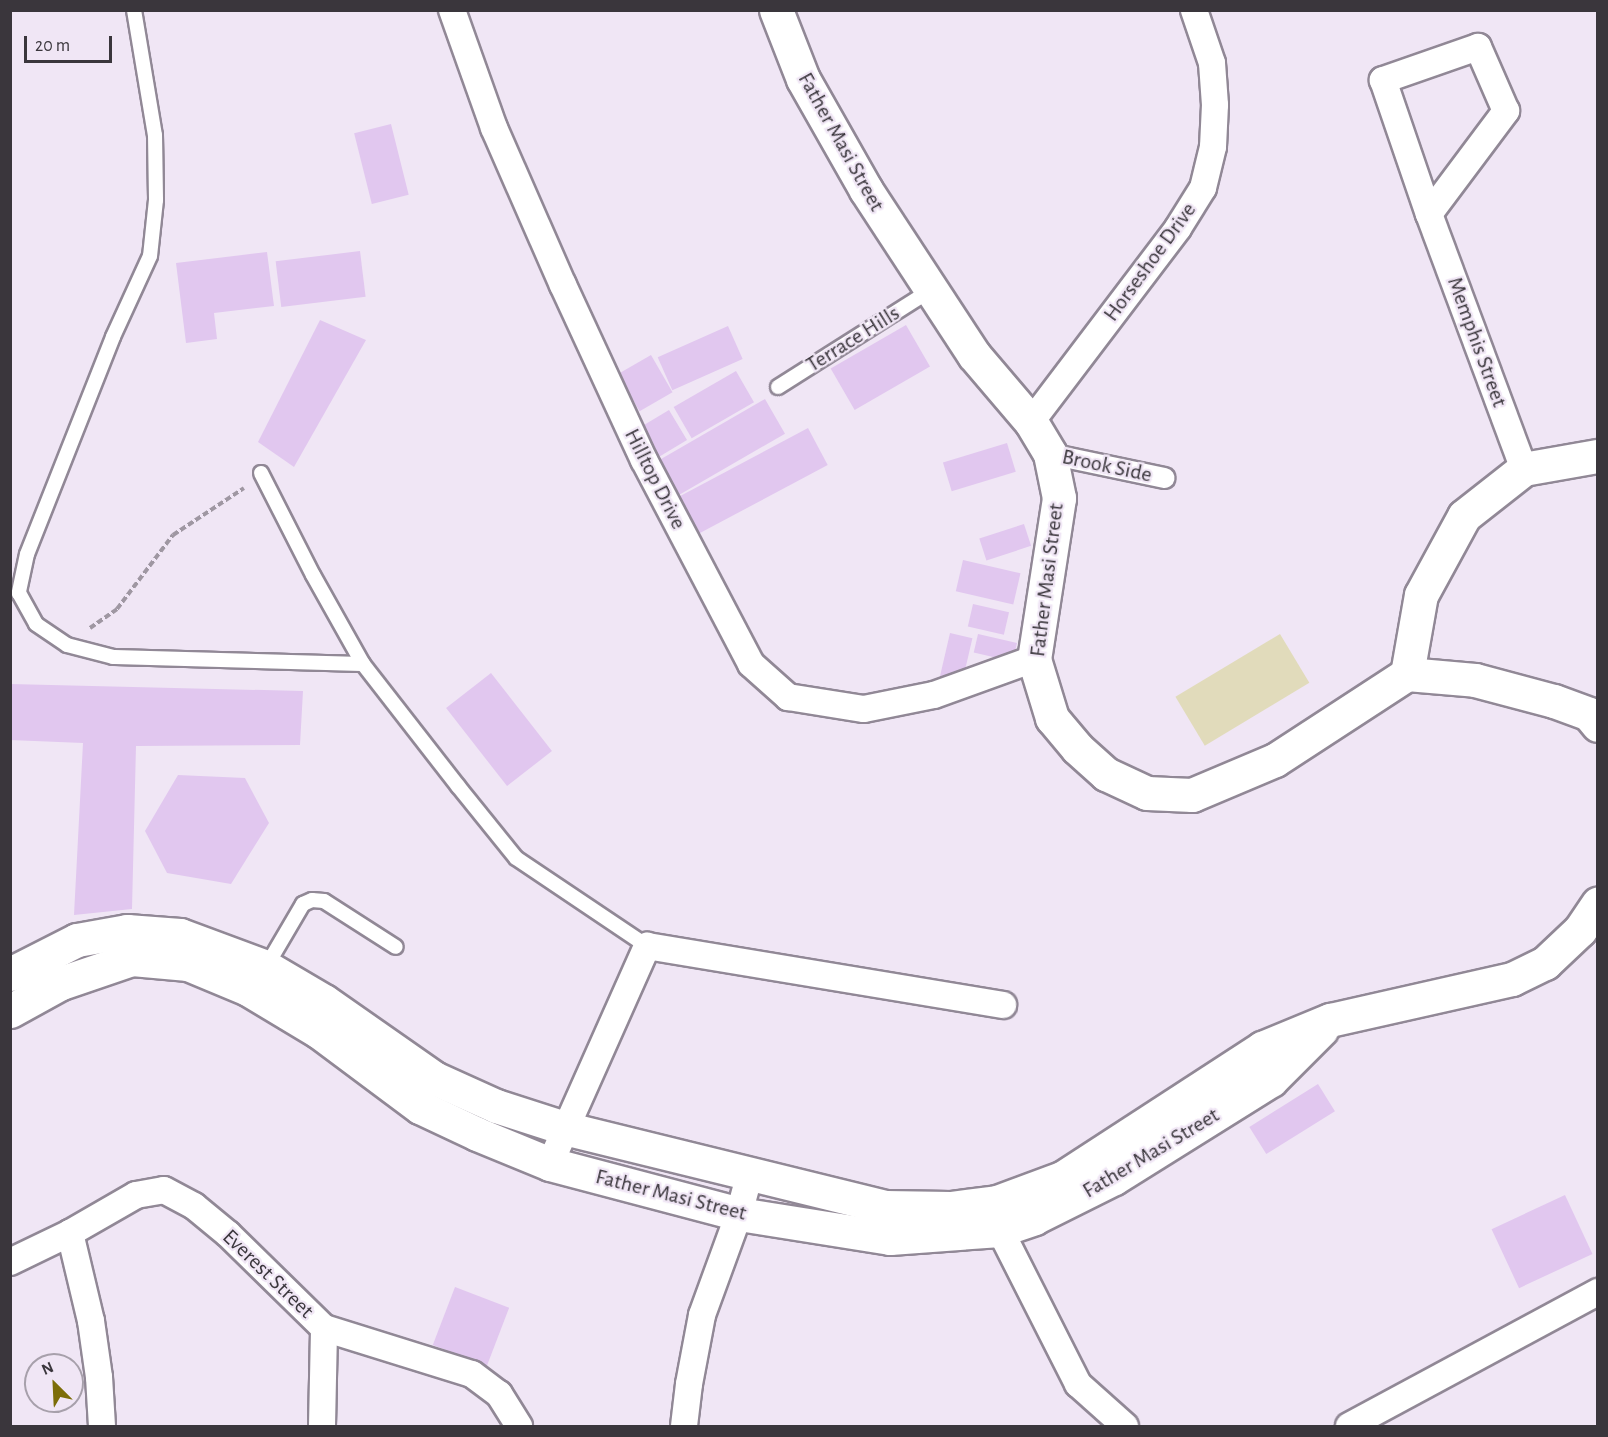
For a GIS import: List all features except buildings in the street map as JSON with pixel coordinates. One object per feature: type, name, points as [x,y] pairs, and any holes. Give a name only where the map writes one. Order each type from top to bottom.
[{"type":"street","name":"Hilltop Drive","points":[[452,10],[494,128],[563,285],[644,460],[751,664],[788,697],[864,709],[934,695],[1034,659]]},
{"type":"street","name":"Father Masi Street","points":[[776,10],[803,79],[866,190],[929,291],[974,355],[1031,422],[1050,454],[1059,498],[1034,659],[1052,718],[1077,748],[1106,774],[1148,793],[1192,795],[1275,760],[1407,674]]},
{"type":"street","name":"Horseshoe Drive","points":[[1031,422],[1178,228],[1203,188],[1213,147],[1215,105],[1212,63],[1194,10]]},
{"type":"street","name":"Memphis Street","points":[[1430,214],[1506,111],[1478,47],[1383,80],[1430,214],[1524,469]]},
{"type":"street","name":"Brook Side","points":[[1050,454],[1165,478]]},
{"type":"street","points":[[1598,456],[1524,469],[1464,516],[1421,595],[1407,674],[1475,680],[1554,701],[1589,714],[1598,725]]},
{"type":"street","name":"Father Masi Street","points":[[10,1011],[61,983],[132,959],[188,964],[248,989],[318,1031],[420,1107],[477,1134],[550,1164],[739,1214],[890,1238],[998,1216],[1062,1178],[1262,1048],[1330,1020],[1512,979],[1545,963],[1580,930],[1598,903]]},
{"type":"street","name":"Father Masi Street","points":[[10,974],[77,940],[127,931],[180,935],[266,967],[324,1001],[434,1078],[496,1106],[564,1128],[885,1207],[951,1208],[998,1216]]},
{"type":"street","points":[[550,1164],[564,1128],[647,946],[1003,1005]]},
{"type":"street","points":[[684,1426],[702,1315],[739,1214],[750,1173]]},
{"type":"street","name":"Everest Street","points":[[10,1262],[70,1233],[136,1195],[164,1190],[194,1206],[228,1234],[324,1328],[472,1374],[499,1394],[519,1426]]},
{"type":"street","points":[[998,1216],[1078,1384],[1125,1426]]},
{"type":"street","points":[[70,1233],[91,1321],[102,1426]]},
{"type":"street","points":[[1349,1426],[1598,1292]]},
{"type":"street","points":[[322,1426],[324,1328]]},
{"type":"lane","points":[[134,10],[155,135],[156,200],[150,256],[113,338],[31,543],[19,593],[36,624],[67,645],[113,657],[363,664]]},
{"type":"lane","name":"Terrace Hills","points":[[778,387],[929,291]]},
{"type":"lane","points":[[261,472],[313,575],[363,664],[516,858],[647,946]]},
{"type":"lane","points":[[266,967],[303,904],[312,900],[324,901],[396,947]]},
{"type":"path","points":[[67,645],[117,609],[173,535],[237,494],[261,472]]},
{"type":"shaded area","points":[[1280,634],[1309,683],[1205,746],[1175,697]]}]
